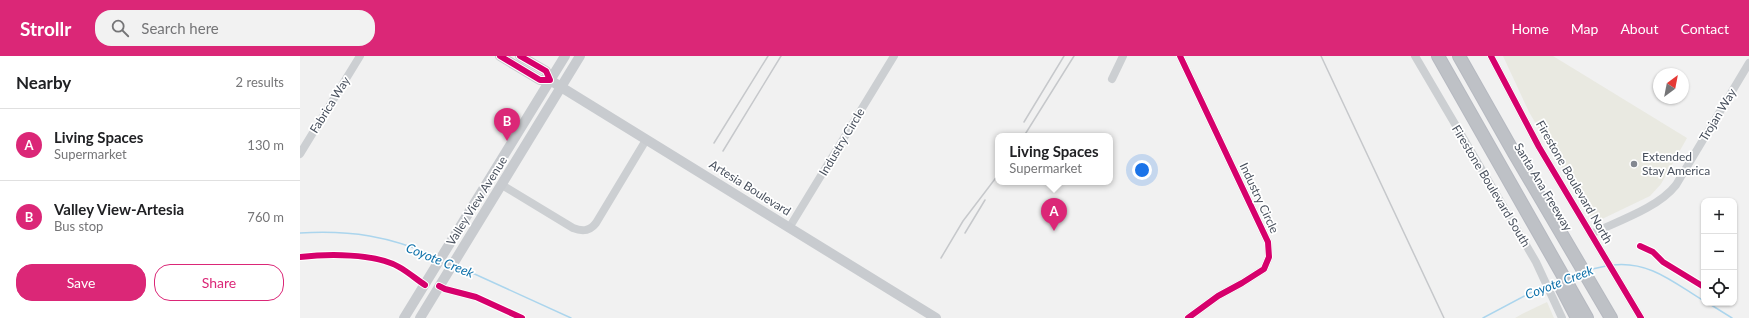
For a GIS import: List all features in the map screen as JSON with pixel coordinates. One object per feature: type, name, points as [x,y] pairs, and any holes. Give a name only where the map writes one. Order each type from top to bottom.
[{"type":"highway","points":[[1438,56],[1548,250],[1554,262],[1560,284],[1587,318]]},
{"type":"highway","points":[[1459,56],[1571,243]]},
{"type":"highway","name":"Santa Ana Freeway","points":[[1468,56],[1571,243],[1618,318]]},
{"type":"highway","points":[[1597,286],[1611,318]]},
{"type":"highway","points":[[1571,297],[1577,318]]},
{"type":"main road","name":"Artesia Boulevard","points":[[500,56],[540,80],[550,80]]},
{"type":"main road","name":"Artesia Boulevard","points":[[520,56],[546,72],[550,80],[561,88],[936,318]]},
{"type":"main road","name":"Valley View Avenue","points":[[404,318],[565,56]]},
{"type":"main road","name":"Valley View Avenue","points":[[420,318],[580,56]]},
{"type":"street","name":"Fabrica Way","points":[[300,154],[360,56]]},
{"type":"street","name":"Industry Circle","points":[[789,228],[894,56]]},
{"type":"street","points":[[1112,79],[1123,56]]},
{"type":"street","name":"Industry Circle","points":[[1180,56],[1268,242],[1270,253],[1266,264],[1260,272],[1218,296],[1188,318]]},
{"type":"street","name":"Firestone Boulevard South","points":[[1415,56],[1540,271],[1562,318]]},
{"type":"street","name":"Firestone Boulevard North","points":[[1491,56],[1539,147],[1616,275],[1640,318]]},
{"type":"street","name":"Trojan Way","points":[[1591,234],[1653,205],[1676,185],[1749,63]]},
{"type":"street","points":[[502,185],[573,228],[584,231],[592,228],[596,223],[646,140]]},
{"type":"shaded area","points":[[1503,56],[1553,56],[1687,138],[1661,184],[1650,196],[1600,220],[1593,220],[1529,112]]},
{"type":"shaded area","points":[[1547,302],[1554,318],[1515,318],[1522,314]]},
{"type":"waterway","name":"Coyote Creek","points":[[300,233],[319,232],[370,236],[403,244],[437,257]]},
{"type":"waterway","name":"Coyote Creek","points":[[1613,265],[1639,266],[1650,270],[1672,281],[1701,299]]},
{"type":"waterway","name":"Coyote Creek","points":[[457,266],[571,318]]},
{"type":"waterway","name":"Coyote Creek","points":[[1588,270],[1606,266]]},
{"type":"waterway","name":"Coyote Creek","points":[[1569,277],[1579,273]]},
{"type":"waterway","name":"Coyote Creek","points":[[1548,284],[1560,280]]},
{"type":"waterway","name":"Coyote Creek","points":[[1483,318],[1543,286]]},
{"type":"waterway","name":"Coyote Creek","points":[[1713,306],[1732,318]]},
{"type":"railway","points":[[714,143],[768,56]]},
{"type":"railway","points":[[723,151],[781,56]]},
{"type":"railway","points":[[1024,122],[1064,56]]},
{"type":"railway","points":[[1026,133],[1074,56]]},
{"type":"railway","points":[[1321,56],[1444,318]]},
{"type":"railway","points":[[941,258],[963,221],[995,179]]},
{"type":"railway","points":[[965,233],[985,200]]},
{"type":"cycle path","points":[[500,56],[540,80],[550,80],[546,71],[520,56]]},
{"type":"cycle path","points":[[1180,56],[1268,242],[1269,257],[1264,269],[1218,296],[1188,318]]},
{"type":"cycle path","points":[[1491,56],[1539,147],[1641,318]]},
{"type":"cycle path","points":[[1640,246],[1653,252],[1663,262],[1701,285]]},
{"type":"cycle path","points":[[300,257],[337,255],[377,259],[389,262],[399,267],[425,285]]},
{"type":"cycle path","points":[[439,286],[476,297],[522,318]]},
{"type":"place","name":"Valley View-Artesia","points":[[507,141]]},
{"type":"place","name":"Extended Stay America","points":[[1634,164]]},
{"type":"place","name":"Living Spaces","points":[[1054,231]]}]
